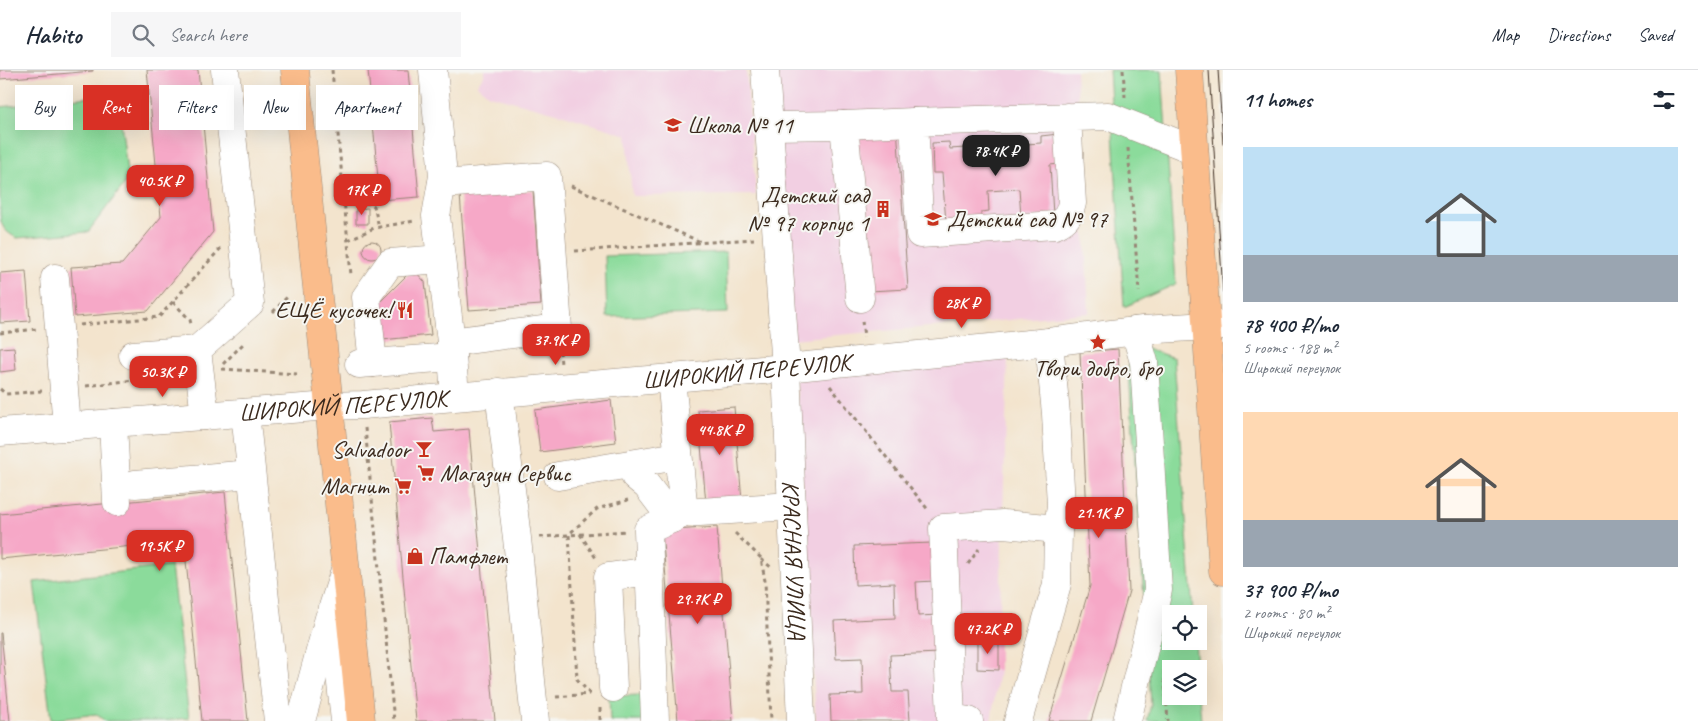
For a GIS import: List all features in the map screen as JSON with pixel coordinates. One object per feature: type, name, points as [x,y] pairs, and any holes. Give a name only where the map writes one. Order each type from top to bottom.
[{"type":"main road","points":[[295,70],[361,721]]},
{"type":"main road","points":[[1189,70],[1194,150],[1214,326],[1223,571]]},
{"type":"street","points":[[133,355],[197,350],[250,303],[225,70]]},
{"type":"street","points":[[433,70],[443,176],[436,216],[456,396]]},
{"type":"street","name":"КРАСНАЯ УЛИЦА","points":[[766,70],[786,368],[801,721]]},
{"type":"street","points":[[769,126],[1108,116],[1194,150]]},
{"type":"street","points":[[914,122],[920,234],[1055,226],[1064,221],[1069,215],[1072,203],[1067,117]]},
{"type":"street","points":[[844,125],[860,298]]},
{"type":"street","points":[[441,259],[390,263],[366,297],[366,364],[558,328],[547,176],[442,184]]},
{"type":"street","points":[[55,278],[67,427]]},
{"type":"street","name":"ШИРОКИЙ ПЕРЕУЛОК","points":[[0,432],[329,406],[363,405],[786,368],[1049,342],[1135,331],[1214,326]]},
{"type":"street","points":[[1127,721],[1158,590],[1144,362],[1135,331]]},
{"type":"street","points":[[1018,721],[1057,584],[1060,496],[1056,414],[1049,342]]},
{"type":"street","points":[[197,350],[206,416]]},
{"type":"street","points":[[655,721],[650,571],[668,520],[678,456],[671,378]]},
{"type":"street","points":[[499,392],[517,538],[535,721]]},
{"type":"street","points":[[245,413],[278,721]]},
{"type":"street","points":[[113,423],[126,493],[251,474]]},
{"type":"street","points":[[558,476],[678,456]]},
{"type":"street","points":[[635,476],[647,486],[668,520]]},
{"type":"street","points":[[668,520],[713,511],[792,506]]},
{"type":"street","points":[[969,721],[951,718],[943,528],[1003,524],[1058,529]]},
{"type":"street","points":[[301,721],[321,643],[345,570]]},
{"type":"street","points":[[602,695],[608,577],[650,571]]},
{"type":"street","points":[[332,608],[345,721]]},
{"type":"street","points":[[307,721],[317,716],[330,718],[335,721]]},
{"type":"path","points":[[332,70],[351,278]]},
{"type":"path","points":[[1123,70],[1139,292]]},
{"type":"path","points":[[547,176],[701,242]]},
{"type":"path","points":[[344,193],[374,206],[379,227]]},
{"type":"path","points":[[348,240],[374,228],[436,216]]},
{"type":"path","points":[[554,252],[777,237]]},
{"type":"path","points":[[0,333],[159,317],[224,244]]},
{"type":"path","points":[[826,380],[943,528]]},
{"type":"path","points":[[365,425],[394,721]]},
{"type":"path","points":[[713,511],[761,558],[764,581],[771,721]]},
{"type":"path","points":[[562,535],[668,520]]},
{"type":"path","points":[[946,595],[995,526]]},
{"type":"path","points":[[580,533],[608,577]]},
{"type":"path","points":[[569,534],[577,679],[589,694],[602,695],[600,721]]},
{"type":"shaded area","name":"Школа № 11","points":[[484,70],[746,70],[756,195],[632,196],[627,135],[564,115],[489,95],[477,85],[484,75]]},
{"type":"shaded area","name":"Детский сад № 97","points":[[772,70],[1076,70],[1089,313],[792,339]]},
{"type":"shaded area","points":[[1008,357],[999,640],[977,640],[977,669],[999,670],[991,721],[816,721],[796,375]]},
{"type":"green space","points":[[1109,70],[1162,70],[1176,284],[1124,307]]},
{"type":"green space","points":[[83,98],[83,130],[122,130],[127,172],[126,180],[88,232],[17,238],[4,229],[1,222],[0,107],[15,105],[15,130],[73,130],[73,99]]},
{"type":"green space","points":[[726,252],[728,313],[607,317],[605,256]]},
{"type":"green space","points":[[1127,342],[1174,358],[1192,605],[1162,605],[1162,650],[1196,650],[1196,660],[1162,660],[1162,705],[1200,705],[1201,721],[1147,721],[1151,704]]},
{"type":"green space","points":[[171,566],[189,718],[161,721],[105,721],[96,714],[51,720],[34,582]]},
{"type":"green space","points":[[643,695],[645,721],[610,721],[609,696]]},
{"type":"building","points":[[0,70],[93,70],[93,71],[0,79]]},
{"type":"building","points":[[147,70],[198,70],[199,85],[159,85],[159,130],[204,130],[213,232],[148,311],[75,317],[71,267],[122,264],[161,217]]},
{"type":"building","points":[[368,70],[408,70],[409,85],[369,85]]},
{"type":"building","name":"Детский сад № 97 корпус 1","points":[[897,126],[908,289],[869,291],[858,129]]},
{"type":"building","points":[[374,130],[413,130],[419,197],[380,200]]},
{"type":"building","points":[[1058,134],[1060,164],[1050,165],[1053,215],[1021,217],[1019,189],[988,191],[989,211],[981,212],[981,220],[946,222],[942,173],[933,173],[932,143],[949,142],[950,149],[1041,143],[1041,136]]},
{"type":"building","points":[[533,190],[541,305],[469,310],[460,195]]},
{"type":"building","points":[[368,208],[368,224],[356,224],[356,209]]},
{"type":"building","points":[[368,241],[376,241],[381,246],[379,257],[368,259],[363,254],[363,246]]},
{"type":"building","points":[[413,269],[425,282],[431,335],[382,340],[378,304]]},
{"type":"building","points":[[26,271],[30,321],[0,323],[0,273]]},
{"type":"building","points":[[14,347],[16,370],[0,372],[0,348]]},
{"type":"building","points":[[1118,349],[1129,591],[1091,721],[1049,721],[1090,586],[1080,352]]},
{"type":"building","points":[[611,400],[616,442],[540,452],[535,410]]},
{"type":"building","points":[[734,407],[742,501],[706,504],[698,410]]},
{"type":"building","points":[[432,418],[434,432],[469,429],[495,721],[416,721],[389,422]]},
{"type":"building","points":[[225,492],[248,721],[202,721],[184,541],[0,559],[0,514]]},
{"type":"building","points":[[717,527],[733,721],[678,721],[662,531]]},
{"type":"building","points":[[932,543],[934,581],[916,582],[918,616],[939,615],[940,653],[890,655],[892,692],[908,692],[910,721],[831,721],[830,695],[863,694],[862,658],[836,659],[834,621],[895,618],[894,583],[855,585],[854,546]]},
{"type":"building","points":[[1,633],[10,721],[0,721]]},
{"type":"building","points":[[977,640],[999,640],[999,670],[977,669]]},
{"type":"tram line","points":[[1209,70],[1223,293]]},
{"type":"tram line","points":[[1218,70],[1223,144]]},
{"type":"place","name":"Школа № 11","points":[[673,125]]},
{"type":"place","name":"Детский сад № 97 корпус 1","points":[[883,209]]},
{"type":"place","name":"Детский сад № 97","points":[[933,219]]},
{"type":"place","name":"ЕЩЁ кусочек!","points":[[405,310]]},
{"type":"place","name":"Твори добро, бро","points":[[1098,342]]},
{"type":"place","name":"Salvadoor","points":[[424,449]]},
{"type":"place","name":"Магазин Сервис","points":[[426,473]]},
{"type":"place","name":"Магнит","points":[[403,486]]},
{"type":"place","name":"Памфлет","points":[[415,556]]}]
